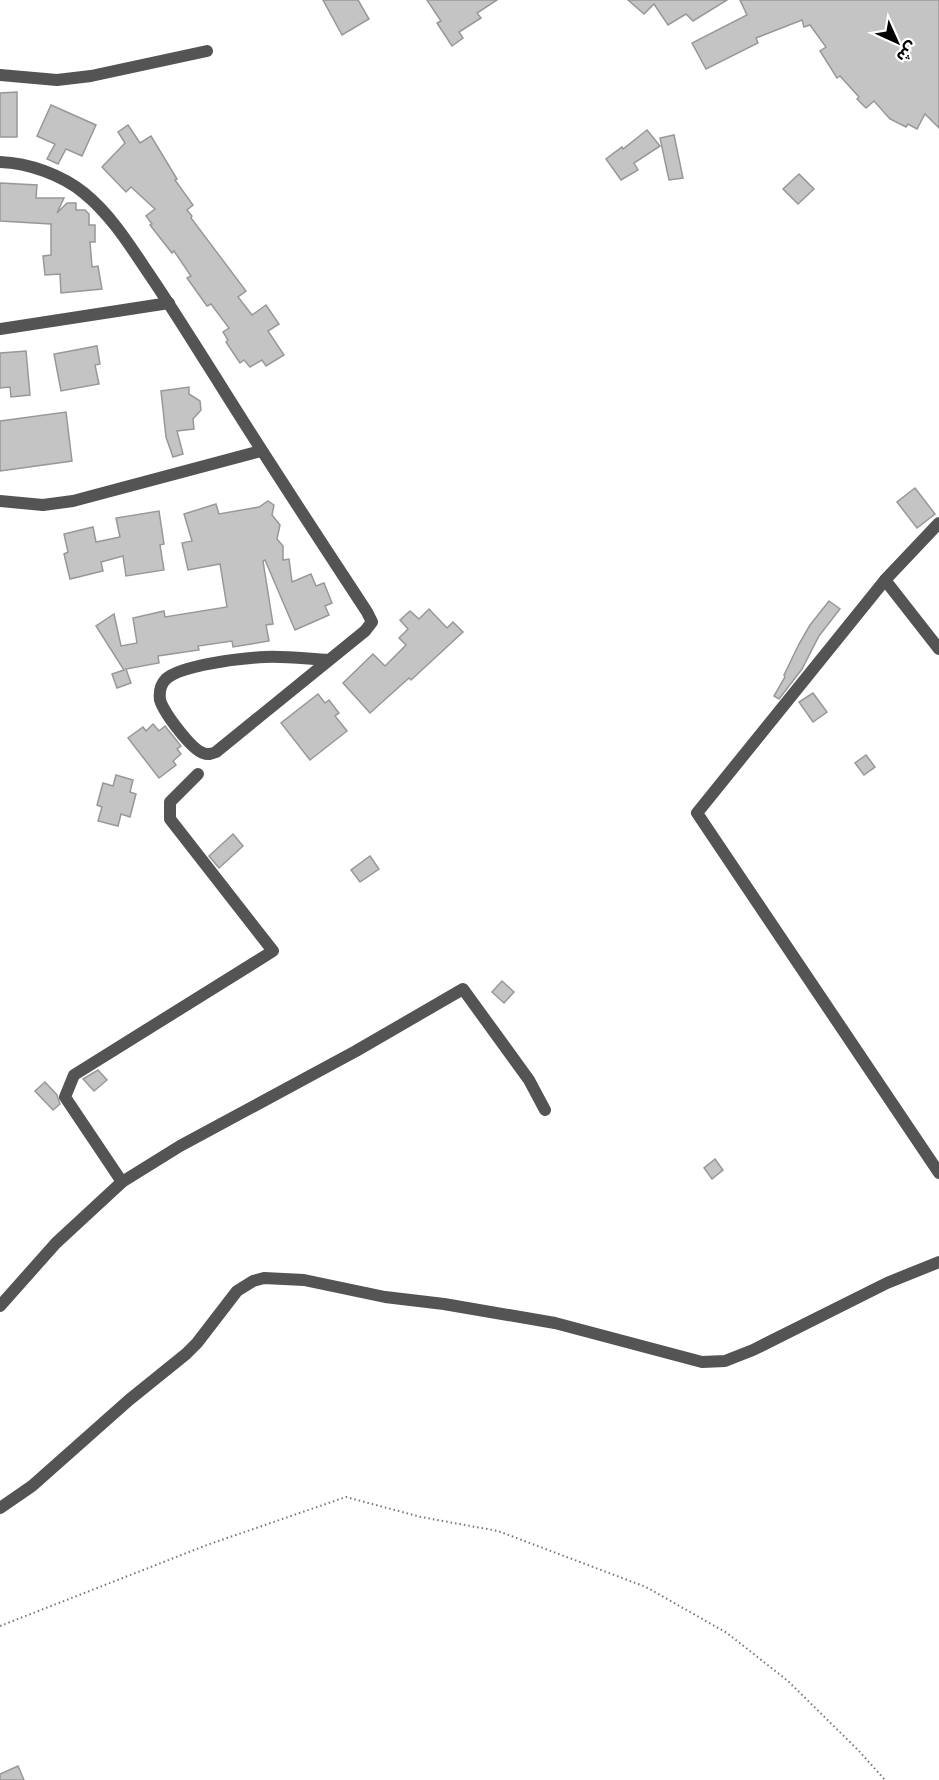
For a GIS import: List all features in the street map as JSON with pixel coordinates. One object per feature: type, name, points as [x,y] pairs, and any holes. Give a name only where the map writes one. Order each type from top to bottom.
[{"type":"street","points":[[0,75],[57,80],[91,76],[207,51]]},
{"type":"street","points":[[0,162],[33,168],[64,180],[84,193],[105,213],[131,245],[261,451],[371,618],[372,622],[368,629],[223,749],[208,754],[200,753],[192,746],[160,701],[162,685],[167,678],[196,666],[264,657],[329,660]]},
{"type":"street","points":[[0,329],[169,303]]},
{"type":"street","points":[[0,501],[43,505],[73,501],[261,451]]},
{"type":"street","points":[[939,523],[885,580],[698,813],[939,1173]]},
{"type":"street","points":[[885,580],[939,650]]},
{"type":"street","points":[[122,1182],[65,1097],[74,1075],[273,951],[170,819],[170,802],[198,774]]},
{"type":"street","points":[[0,1306],[56,1243],[122,1182],[180,1146],[356,1051],[463,989],[529,1080],[545,1110]]},
{"type":"street","points":[[0,1508],[39,1480],[129,1400],[186,1354],[237,1291],[253,1281],[264,1278],[281,1277],[304,1280],[385,1297],[444,1304],[555,1323],[690,1359],[714,1362],[735,1358],[753,1350],[808,1325],[887,1283],[939,1262]]},
{"type":"path","points":[[0,1626],[207,1545],[346,1497],[420,1517],[498,1531],[646,1587],[727,1633],[788,1681],[885,1780]]},
{"type":"building","points":[[323,0],[358,0],[369,19],[342,35]]},
{"type":"building","points":[[427,0],[497,0],[477,13],[481,18],[459,32],[463,38],[452,46],[437,23],[441,21]]},
{"type":"building","points":[[628,0],[727,0],[693,21],[686,14],[668,25],[654,4],[644,14]]},
{"type":"building","points":[[740,0],[939,0],[939,128],[925,114],[917,129],[908,124],[906,127],[890,119],[874,101],[866,108],[840,76],[837,78],[820,51],[826,47],[810,25],[804,27],[802,20],[756,38],[758,43],[706,69],[692,43],[747,15]]},
{"type":"building","points":[[17,92],[17,137],[0,137],[0,93]]},
{"type":"building","points":[[51,105],[96,125],[82,156],[66,149],[58,164],[47,159],[55,144],[37,136]]},
{"type":"building","points":[[128,125],[140,143],[151,136],[177,179],[175,180],[193,205],[187,210],[191,218],[246,291],[238,297],[252,315],[266,305],[279,324],[268,331],[284,355],[266,366],[262,360],[250,367],[244,360],[240,363],[226,342],[228,340],[223,332],[229,328],[211,304],[207,306],[187,278],[191,276],[174,251],[172,253],[150,225],[152,224],[146,216],[155,209],[131,187],[126,192],[102,167],[125,143],[118,132]]},
{"type":"building","points":[[647,130],[660,146],[634,163],[638,170],[621,180],[606,159]]},
{"type":"building","points":[[674,135],[683,178],[669,180],[660,138]]},
{"type":"building","points":[[799,174],[814,189],[798,204],[783,189]]},
{"type":"building","points":[[0,183],[37,185],[36,198],[64,198],[57,213],[67,203],[76,203],[76,210],[85,210],[89,214],[89,225],[95,225],[95,242],[90,242],[92,267],[98,266],[102,289],[61,293],[60,274],[45,275],[43,256],[51,255],[51,224],[0,221]]},
{"type":"building","points":[[97,346],[100,364],[95,365],[99,384],[61,391],[54,354]]},
{"type":"building","points":[[26,351],[30,395],[11,397],[10,387],[0,388],[0,353]]},
{"type":"building","points":[[189,387],[189,394],[200,401],[201,410],[193,419],[194,429],[177,431],[183,454],[173,457],[166,437],[161,391]]},
{"type":"building","points":[[66,412],[72,461],[0,471],[0,421]]},
{"type":"building","points":[[915,488],[935,514],[917,528],[897,502]]},
{"type":"building","points":[[268,501],[274,505],[272,515],[280,525],[277,539],[283,546],[283,560],[289,559],[292,582],[311,574],[316,586],[324,583],[332,603],[325,606],[329,615],[295,630],[265,560],[263,561],[273,624],[266,625],[269,641],[233,647],[232,641],[198,646],[199,650],[158,656],[159,663],[126,669],[131,683],[117,688],[112,674],[124,670],[96,626],[114,614],[121,646],[137,643],[133,618],[164,611],[165,617],[227,607],[220,564],[188,570],[182,543],[192,541],[184,514],[216,504],[219,514],[259,507]]},
{"type":"building","points":[[159,511],[164,544],[160,545],[164,570],[126,576],[123,556],[101,562],[103,571],[70,579],[64,554],[68,552],[64,534],[93,527],[96,542],[120,537],[116,518]]},
{"type":"building","points":[[829,601],[840,609],[819,636],[802,669],[779,699],[774,696],[799,644],[810,625]]},
{"type":"building","points":[[429,609],[447,628],[453,622],[463,632],[411,680],[409,678],[370,713],[343,683],[373,654],[385,666],[406,645],[399,638],[408,629],[400,620],[410,611],[419,619]]},
{"type":"building","points":[[813,693],[827,712],[813,722],[799,702]]},
{"type":"building","points":[[318,694],[325,703],[329,700],[339,713],[335,716],[347,731],[310,760],[281,723]]},
{"type":"building","points":[[153,724],[159,731],[165,726],[181,746],[177,749],[181,754],[173,761],[176,765],[159,778],[128,738],[143,727],[146,731]]},
{"type":"building","points":[[866,755],[875,767],[864,775],[855,763]]},
{"type":"building","points":[[116,775],[133,780],[130,792],[136,794],[130,817],[121,814],[118,826],[98,821],[102,807],[97,805],[103,783],[113,786]]},
{"type":"building","points":[[233,834],[243,846],[219,868],[209,856]]},
{"type":"building","points":[[370,856],[379,869],[360,882],[351,870]]},
{"type":"building","points":[[502,981],[514,992],[504,1003],[492,992]]},
{"type":"building","points":[[98,1070],[107,1080],[94,1091],[83,1079]]},
{"type":"building","points":[[45,1082],[57,1095],[60,1104],[53,1110],[35,1091]]},
{"type":"building","points":[[715,1159],[723,1170],[712,1179],[704,1168]]},
{"type":"building","points":[[18,1766],[24,1780],[0,1780],[0,1774]]}]
